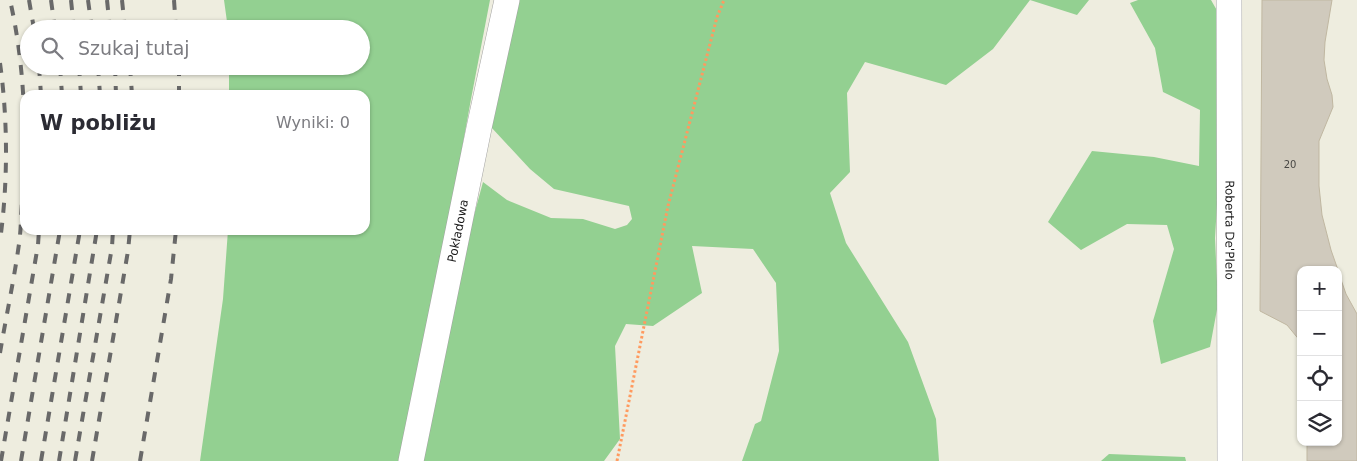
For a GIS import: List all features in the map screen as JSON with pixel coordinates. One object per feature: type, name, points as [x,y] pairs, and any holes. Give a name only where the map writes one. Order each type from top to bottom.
[{"type":"street","name":"Pokładowa","points":[[412,461],[507,0]]},
{"type":"street","name":"Roberta De'Plelo","points":[[1229,0],[1230,461]]},
{"type":"path","points":[[618,461],[668,206],[716,17],[724,0]]},
{"type":"green space","points":[[224,0],[490,0],[452,204],[400,461],[200,461],[223,299],[228,235],[370,235],[370,90],[229,90],[229,75],[370,75],[370,20],[227,20]]},
{"type":"green space","points":[[516,0],[1030,0],[993,49],[946,85],[865,62],[847,93],[850,172],[830,193],[846,243],[908,342],[936,419],[939,461],[742,461],[755,424],[761,421],[779,351],[776,283],[753,249],[692,246],[702,293],[653,326],[626,324],[615,346],[620,439],[604,461],[423,461],[464,252],[483,182],[507,200],[551,218],[583,219],[615,229],[627,225],[632,219],[629,206],[554,189],[530,169],[491,127]]},
{"type":"green space","points":[[1030,0],[1089,0],[1077,15]]},
{"type":"green space","points":[[1138,0],[1211,0],[1223,21],[1221,138],[1215,238],[1218,304],[1210,347],[1161,364],[1153,321],[1174,249],[1167,225],[1127,224],[1081,250],[1048,222],[1092,151],[1154,157],[1199,166],[1200,110],[1163,92],[1155,48],[1130,3]]},
{"type":"green space","points":[[1109,454],[1185,457],[1186,461],[1101,461]]},
{"type":"building","points":[[1262,0],[1332,0],[1324,60],[1333,107],[1319,141],[1319,186],[1322,215],[1337,266],[1297,266],[1297,337],[1287,325],[1260,311]]},
{"type":"building","points":[[1342,282],[1357,314],[1357,461],[1307,461],[1307,446],[1342,446]]},
{"type":"railway","points":[[10,0],[20,58]]},
{"type":"railway","points":[[29,0],[32,20]]},
{"type":"railway","points":[[51,0],[54,20]]},
{"type":"railway","points":[[71,0],[73,20]]},
{"type":"railway","points":[[88,0],[91,20]]},
{"type":"railway","points":[[107,0],[109,20]]},
{"type":"railway","points":[[122,0],[124,20]]},
{"type":"railway","points":[[174,0],[175,20]]},
{"type":"railway","points":[[0,63],[6,130],[6,174],[0,241]]},
{"type":"railway","points":[[22,75],[23,90]]},
{"type":"railway","points":[[40,75],[41,90]]},
{"type":"railway","points":[[61,75],[62,90]]},
{"type":"railway","points":[[80,75],[81,90]]},
{"type":"railway","points":[[99,75],[100,90]]},
{"type":"railway","points":[[115,75],[116,90]]},
{"type":"railway","points":[[131,75],[132,90]]},
{"type":"railway","points":[[179,75],[179,90]]},
{"type":"railway","points":[[0,353],[20,235]]},
{"type":"railway","points":[[1,461],[39,235]]},
{"type":"railway","points":[[21,461],[59,235]]},
{"type":"railway","points":[[41,461],[79,235]]},
{"type":"railway","points":[[59,461],[96,235]]},
{"type":"railway","points":[[75,461],[113,235]]},
{"type":"railway","points":[[92,461],[130,235]]},
{"type":"railway","points":[[140,461],[171,279],[175,235]]}]
